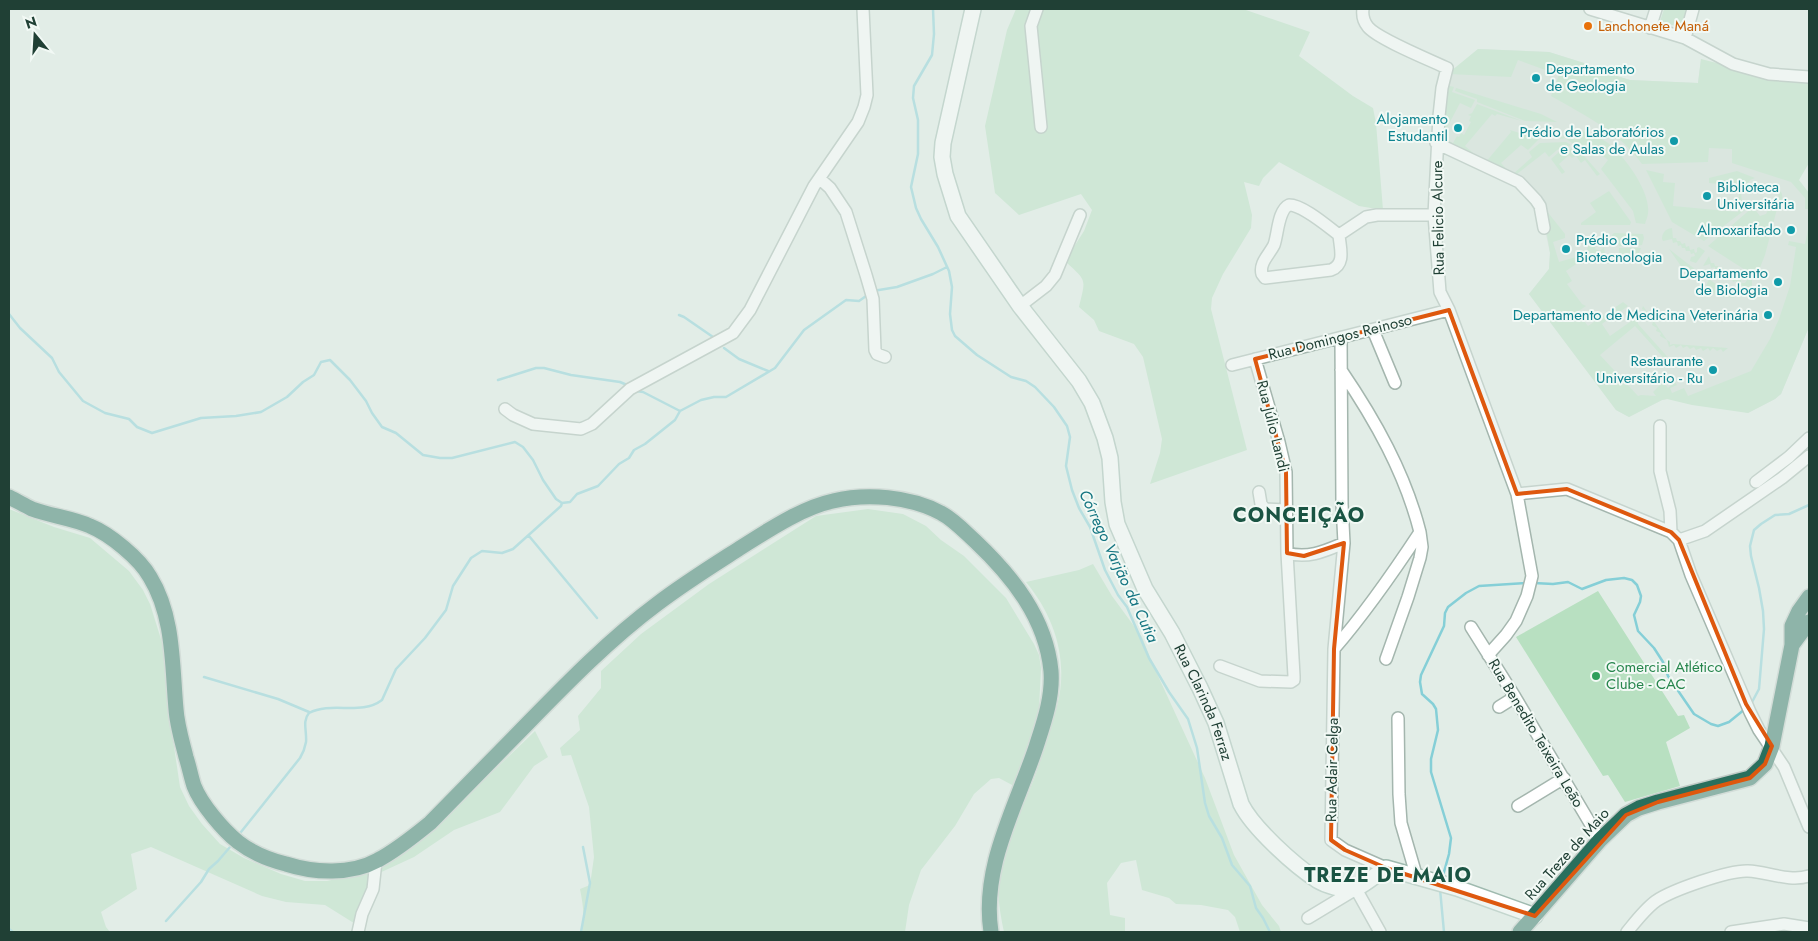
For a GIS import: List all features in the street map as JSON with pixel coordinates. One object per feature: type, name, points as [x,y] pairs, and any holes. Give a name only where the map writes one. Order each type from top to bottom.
[{"type":"highway","points":[[9,497],[32,509],[91,526],[113,540],[141,563],[151,578],[166,617],[172,654],[179,731],[194,787],[202,802],[238,842],[278,862],[304,870],[350,869],[376,861],[405,843],[430,823],[584,666],[656,605],[706,570],[779,525],[816,506],[842,499],[862,497],[901,499],[931,508],[944,514],[990,555],[1013,582],[1030,606],[1044,637],[1051,672],[1046,716],[1003,834],[996,860],[989,908],[991,932]]},
{"type":"highway","name":"Rua Treze de Maio","points":[[1520,932],[1600,840],[1626,815],[1639,808],[1750,778],[1764,764],[1772,746],[1792,645],[1792,626],[1799,610],[1809,597]]},
{"type":"highway","points":[[1792,645],[1809,622]]},
{"type":"street","points":[[505,409],[513,415],[533,424],[573,429],[586,427],[592,424],[630,390],[733,333],[750,310],[814,186],[858,122],[867,95],[863,9]]},
{"type":"street","name":"Rua Clarinda Ferraz","points":[[973,9],[950,104],[943,143],[942,157],[945,174],[958,216],[1020,306],[1079,381],[1092,403],[1110,458],[1113,502],[1117,524],[1145,589],[1172,633],[1216,723],[1245,813],[1294,862],[1318,880],[1339,888],[1356,888]]},
{"type":"street","points":[[1037,9],[1031,26],[1041,127]]},
{"type":"street","name":"Rua Felicio Alcure","points":[[1363,9],[1362,18],[1368,28],[1380,36],[1447,68],[1442,88],[1436,143],[1434,215],[1440,292],[1449,310],[1516,494],[1532,576],[1527,596],[1516,621],[1488,655]]},
{"type":"street","points":[[1590,9],[1685,38],[1733,64],[1769,74],[1809,77]]},
{"type":"street","points":[[1650,28],[1656,9]]},
{"type":"street","points":[[1685,38],[1693,9]]},
{"type":"street","points":[[1436,143],[1519,182],[1540,206],[1544,228]]},
{"type":"street","points":[[820,179],[830,188],[846,212],[871,293],[874,314],[875,350],[877,354],[885,357]]},
{"type":"street","points":[[1293,205],[1339,235],[1341,263],[1338,267],[1331,270],[1265,278],[1262,274],[1261,266],[1274,245],[1284,207],[1293,205]]},
{"type":"street","points":[[1020,306],[1046,286],[1055,275],[1080,215]]},
{"type":"street","points":[[1339,235],[1366,217],[1376,215],[1434,215]]},
{"type":"street","name":"Rua Domingos Reinoso","points":[[1232,365],[1449,310]]},
{"type":"street","points":[[1373,330],[1395,383]]},
{"type":"street","points":[[1334,649],[1344,543],[1341,338]]},
{"type":"street","name":"Rua Júlio Landi","points":[[1220,666],[1260,681],[1287,682],[1294,680],[1287,553],[1286,472],[1255,359]]},
{"type":"street","points":[[1341,370],[1360,397],[1398,469],[1411,499],[1420,532],[1422,547],[1420,558],[1386,658]]},
{"type":"street","points":[[1660,426],[1660,471],[1675,536],[1748,708],[1759,730],[1772,746],[1784,767],[1809,827]]},
{"type":"street","points":[[1756,482],[1789,457],[1809,438]]},
{"type":"street","points":[[1516,494],[1567,489],[1675,536],[1705,531],[1782,478],[1809,456]]},
{"type":"street","points":[[1259,492],[1261,504],[1265,509],[1287,510]]},
{"type":"street","points":[[1334,649],[1393,574],[1420,532]]},
{"type":"street","points":[[1287,553],[1296,556],[1310,555],[1344,543]]},
{"type":"street","name":"Rua Benedito Teixeira Leão","points":[[1471,627],[1516,697],[1600,840]]},
{"type":"street","name":"Rua Adair Celga","points":[[1334,649],[1331,840],[1345,850],[1386,868],[1535,916]]},
{"type":"street","points":[[1499,707],[1516,697]]},
{"type":"street","points":[[1398,718],[1401,823],[1417,878]]},
{"type":"street","points":[[1518,806],[1564,778]]},
{"type":"street","points":[[358,932],[362,914],[373,889],[376,861]]},
{"type":"street","points":[[1308,918],[1386,868]]},
{"type":"street","points":[[1627,932],[1644,911],[1669,893],[1727,874],[1747,871],[1792,878],[1809,876]]},
{"type":"street","points":[[1356,888],[1380,932]]},
{"type":"street","points":[[1731,932],[1784,924],[1809,928]]},
{"type":"highlighted area","points":[[1449,310],[1517,494],[1567,489],[1671,532],[1679,540],[1746,704],[1772,746],[1765,764],[1750,778],[1658,802],[1626,815],[1535,916],[1386,868],[1345,850],[1331,840],[1334,649],[1344,543],[1304,556],[1287,553],[1286,472],[1255,359]]},
{"type":"shaded area","points":[[1478,49],[1549,52],[1630,80],[1698,83],[1701,59],[1809,198],[1809,327],[1781,394],[1748,413],[1687,396],[1662,400],[1629,417],[1616,410],[1529,294],[1549,269],[1550,253],[1543,221],[1518,180],[1439,137],[1449,74]]},
{"type":"green space","points":[[1016,9],[1243,9],[1310,32],[1299,56],[1353,96],[1373,108],[1376,123],[1383,210],[1359,206],[1279,162],[1263,178],[1259,186],[1244,182],[1252,215],[1251,228],[1223,274],[1212,298],[1211,309],[1247,450],[1150,484],[1160,453],[1162,439],[1143,357],[1134,344],[1099,331],[1094,320],[1079,307],[1083,281],[1065,261],[1084,231],[1092,210],[1081,194],[1019,215],[995,193],[985,126],[1007,30]]},
{"type":"green space","points":[[1664,9],[1690,9],[1684,29],[1660,21]]},
{"type":"green space","points":[[1478,49],[1549,52],[1630,80],[1698,83],[1701,59],[1753,72],[1809,82],[1809,163],[1799,180],[1809,193],[1809,209],[1805,209],[1805,198],[1791,182],[1732,163],[1732,149],[1709,148],[1708,162],[1642,164],[1612,133],[1551,96],[1559,75],[1518,60],[1511,77],[1449,74]]},
{"type":"green space","points":[[1445,85],[1454,87],[1452,92],[1475,100],[1471,108],[1460,103],[1442,137],[1453,143],[1461,133],[1464,135],[1471,122],[1469,121],[1471,116],[1468,115],[1472,113],[1477,104],[1522,121],[1492,114],[1465,146],[1485,163],[1439,137]]},
{"type":"green space","points":[[1456,88],[1541,114],[1557,122],[1525,121],[1477,102],[1477,99],[1455,91]]},
{"type":"green space","points":[[1579,129],[1608,143],[1621,156],[1635,175],[1648,204],[1645,224],[1636,223],[1633,211],[1601,169],[1608,160],[1596,150],[1591,156],[1565,138],[1559,139],[1559,137]]},
{"type":"green space","points":[[1510,130],[1539,139],[1528,150],[1521,145],[1501,163],[1512,175],[1532,157],[1529,152],[1540,143],[1566,142],[1571,145],[1557,150],[1549,157],[1545,152],[1517,174],[1532,194],[1485,163],[1511,132]]},
{"type":"green space","points":[[1574,148],[1579,150],[1600,174],[1597,176],[1585,160],[1581,163],[1576,156],[1572,158],[1569,155],[1559,164],[1565,172],[1562,174],[1551,159],[1559,152]]},
{"type":"green space","points":[[1646,170],[1664,174],[1663,182],[1675,183],[1673,206],[1738,212],[1740,186],[1709,183],[1709,178],[1737,171],[1755,178],[1750,180],[1741,192],[1742,203],[1750,206],[1704,241],[1672,222]]},
{"type":"green space","points":[[1766,182],[1778,188],[1782,197],[1778,205],[1765,255],[1757,275],[1753,275],[1708,246],[1753,207],[1760,216],[1766,214],[1779,197],[1770,188],[1771,185]]},
{"type":"green space","points":[[1609,191],[1631,222],[1630,225],[1581,225],[1581,223],[1596,212],[1590,203]]},
{"type":"green space","points":[[1542,205],[1565,234],[1565,238],[1553,242],[1559,262],[1576,257],[1579,262],[1566,271],[1572,281],[1567,284],[1582,304],[1586,306],[1577,312],[1588,326],[1623,302],[1628,306],[1617,314],[1613,309],[1607,314],[1610,318],[1602,324],[1610,336],[1637,317],[1638,324],[1673,363],[1670,365],[1635,326],[1600,355],[1638,396],[1656,396],[1653,392],[1663,382],[1668,388],[1675,382],[1677,385],[1670,388],[1672,393],[1684,388],[1688,396],[1751,371],[1770,339],[1790,286],[1796,247],[1788,245],[1789,241],[1805,244],[1809,224],[1809,327],[1781,394],[1748,413],[1692,405],[1667,399],[1629,417],[1616,410],[1529,294],[1549,269],[1550,253]]},
{"type":"green space","points":[[1672,228],[1673,238],[1676,238],[1677,241],[1680,241],[1682,244],[1685,243],[1686,247],[1689,246],[1690,250],[1694,249],[1695,253],[1699,247],[1705,251],[1696,263],[1690,261],[1691,257],[1695,256],[1694,253],[1691,254],[1690,251],[1686,251],[1681,245],[1678,246],[1677,242],[1673,243],[1672,239],[1663,241],[1663,233],[1667,229]]},
{"type":"green space","points":[[1614,233],[1643,234],[1642,245],[1634,246],[1635,240],[1633,237],[1629,240],[1631,246],[1619,246],[1618,240],[1612,239]]},
{"type":"green space","points":[[1603,236],[1610,236],[1610,240],[1605,240],[1604,245],[1596,245],[1595,249],[1600,251],[1604,247],[1605,254],[1609,255],[1611,259],[1593,256],[1587,249],[1590,242]]},
{"type":"green space","points":[[1619,248],[1641,248],[1635,258],[1614,258],[1611,255],[1619,254]]},
{"type":"green space","points":[[1669,249],[1696,270],[1690,279]]},
{"type":"green space","points":[[1709,256],[1711,263],[1718,266],[1719,269],[1723,268],[1724,272],[1732,274],[1732,278],[1736,277],[1737,280],[1741,280],[1741,283],[1745,283],[1748,279],[1752,280],[1752,288],[1748,294],[1745,295],[1743,292],[1746,287],[1742,287],[1741,284],[1737,285],[1736,281],[1733,282],[1728,276],[1720,273],[1719,270],[1715,270],[1715,267],[1711,268],[1710,264],[1703,266]]},
{"type":"green space","points":[[1709,279],[1735,298],[1716,296],[1714,293],[1701,289],[1706,286]]},
{"type":"green space","points":[[1643,306],[1667,340],[1660,336],[1661,333],[1656,331],[1657,328],[1652,325],[1653,322],[1648,320],[1650,317],[1645,315],[1646,311],[1642,309]]},
{"type":"green space","points":[[1667,340],[1670,342],[1670,345],[1673,344],[1728,348],[1723,352],[1721,349],[1717,351],[1713,348],[1710,351],[1708,348],[1703,351],[1701,348],[1696,350],[1694,347],[1690,349],[1687,346],[1683,348],[1681,345],[1676,348],[1674,345],[1669,347]]},
{"type":"green space","points":[[9,509],[54,527],[90,538],[129,571],[143,590],[150,604],[165,652],[166,684],[170,697],[172,733],[180,787],[189,806],[220,844],[244,858],[281,874],[305,881],[327,881],[353,875],[430,832],[535,731],[548,757],[534,766],[500,812],[454,830],[414,857],[375,875],[357,925],[325,905],[286,902],[262,896],[151,847],[131,854],[137,889],[101,912],[106,927],[110,932],[9,932]]},
{"type":"green space","points":[[868,509],[903,514],[926,526],[941,540],[964,556],[1006,598],[1034,644],[1039,655],[1041,668],[1039,708],[1033,734],[1014,786],[999,778],[991,779],[974,794],[955,826],[921,870],[909,905],[905,932],[582,932],[583,910],[580,889],[590,885],[594,857],[589,807],[571,755],[562,756],[560,748],[580,730],[578,716],[601,688],[601,671],[641,634],[709,584],[816,516]]},
{"type":"green space","points":[[1093,564],[1112,596],[1142,637],[1205,778],[1234,855],[1262,905],[1279,926],[1281,932],[1240,932],[1235,917],[1228,910],[1201,905],[1176,904],[1169,898],[1142,890],[1136,860],[1121,863],[1107,883],[1110,915],[1125,918],[1125,932],[1004,932],[999,898],[1001,864],[1011,832],[1036,774],[1056,710],[1060,689],[1060,656],[1057,640],[1045,610],[1026,582],[1079,570]]},
{"type":"green space","name":"Comercial Atlético Clube - CAC","points":[[1598,591],[1678,716],[1684,715],[1690,728],[1666,742],[1680,786],[1625,802],[1608,775],[1603,776],[1516,637]]},
{"type":"waterway","name":"Córrego Varjão da Cutia","points":[[933,9],[934,34],[932,55],[914,86],[913,98],[918,120],[918,154],[911,187],[916,208],[949,271],[952,287],[950,314],[952,330],[955,336],[977,355],[1011,377],[1026,381],[1035,387],[1054,407],[1067,426],[1070,437],[1066,466],[1079,508],[1090,527],[1105,570],[1118,595],[1127,607],[1149,658],[1188,719],[1197,748],[1205,803],[1209,816],[1222,838],[1232,865],[1250,886],[1256,908],[1270,932]]},
{"type":"waterway","points":[[873,291],[897,287],[947,267]]},
{"type":"waterway","points":[[9,314],[20,328],[52,358],[59,372],[83,401],[105,413],[129,419],[137,427],[152,433],[201,418],[261,412],[287,397],[303,382],[314,375],[321,362],[330,360],[350,380],[382,427],[396,433],[423,455],[452,458],[515,442],[523,447],[556,499],[562,503],[570,502],[577,494],[598,486],[619,464],[629,458],[634,450],[645,444],[675,420],[680,411],[701,400],[726,397],[775,368],[804,330],[846,300],[859,301],[869,294]]},
{"type":"waterway","points":[[679,315],[713,337]]},
{"type":"waterway","points":[[724,348],[739,359],[768,371]]},
{"type":"waterway","points":[[498,380],[536,368],[544,368],[571,375],[620,382],[627,385]]},
{"type":"waterway","points":[[636,391],[643,392],[680,411]]},
{"type":"waterway","points":[[241,832],[301,756],[306,742],[305,723],[309,713],[327,708],[365,707],[374,705],[382,700],[396,669],[425,638],[446,610],[453,586],[471,558],[482,551],[502,553],[513,549],[561,506],[562,503]]},
{"type":"waterway","name":"Córrego Varjão da Cutia","points":[[1751,704],[1759,689],[1764,629],[1759,588],[1751,556],[1750,546],[1754,530],[1775,515],[1789,514],[1809,505]]},
{"type":"waterway","points":[[529,536],[597,618]]},
{"type":"waterway","name":"Córrego Varjão da Cutia","points":[[1534,583],[1553,584],[1568,582],[1582,589],[1606,580],[1624,578],[1632,580],[1637,585],[1641,596],[1634,615],[1638,631],[1654,648],[1663,662],[1668,676],[1694,714],[1718,726],[1729,722],[1745,709]]},
{"type":"waterway","name":"Córrego Varjão da Cutia","points":[[1442,879],[1451,838],[1431,772],[1431,759],[1438,730],[1436,709],[1422,694],[1421,675],[1444,626],[1445,613],[1448,607],[1479,586],[1526,583]]},
{"type":"waterway","points":[[204,677],[278,699],[309,712]]},
{"type":"waterway","points":[[166,921],[230,847]]},
{"type":"waterway","points":[[581,932],[590,883],[583,847]]},
{"type":"waterway","name":"Córrego Varjão da Cutia","points":[[1440,889],[1444,932]]},
{"type":"waterway","points":[[9,929],[13,932]]},
{"type":"place","name":"Lanchonete Maná","points":[[1588,26]]},
{"type":"place","name":"Departamento de Geologia","points":[[1536,78]]},
{"type":"place","name":"Alojamento Estudantil","points":[[1458,128]]},
{"type":"place","name":"Prédio de Laboratórios e Salas de Aulas","points":[[1674,141]]},
{"type":"place","name":"Biblioteca Universitária","points":[[1707,196]]},
{"type":"place","name":"Almoxarifado","points":[[1791,230]]},
{"type":"place","name":"Prédio da Biotecnologia","points":[[1566,249]]},
{"type":"place","name":"Departamento de Biologia","points":[[1778,282]]},
{"type":"place","name":"Departamento de Medicina Veterinária","points":[[1768,315]]},
{"type":"place","name":"Restaurante Universitário - Ru","points":[[1713,370]]},
{"type":"place","name":"Comercial Atlético Clube - CAC","points":[[1596,676]]},
{"type":"district","name":"CONCEIÇÃO","points":[[1299,515]]},
{"type":"district","name":"TREZE DE MAIO","points":[[1388,875]]}]
